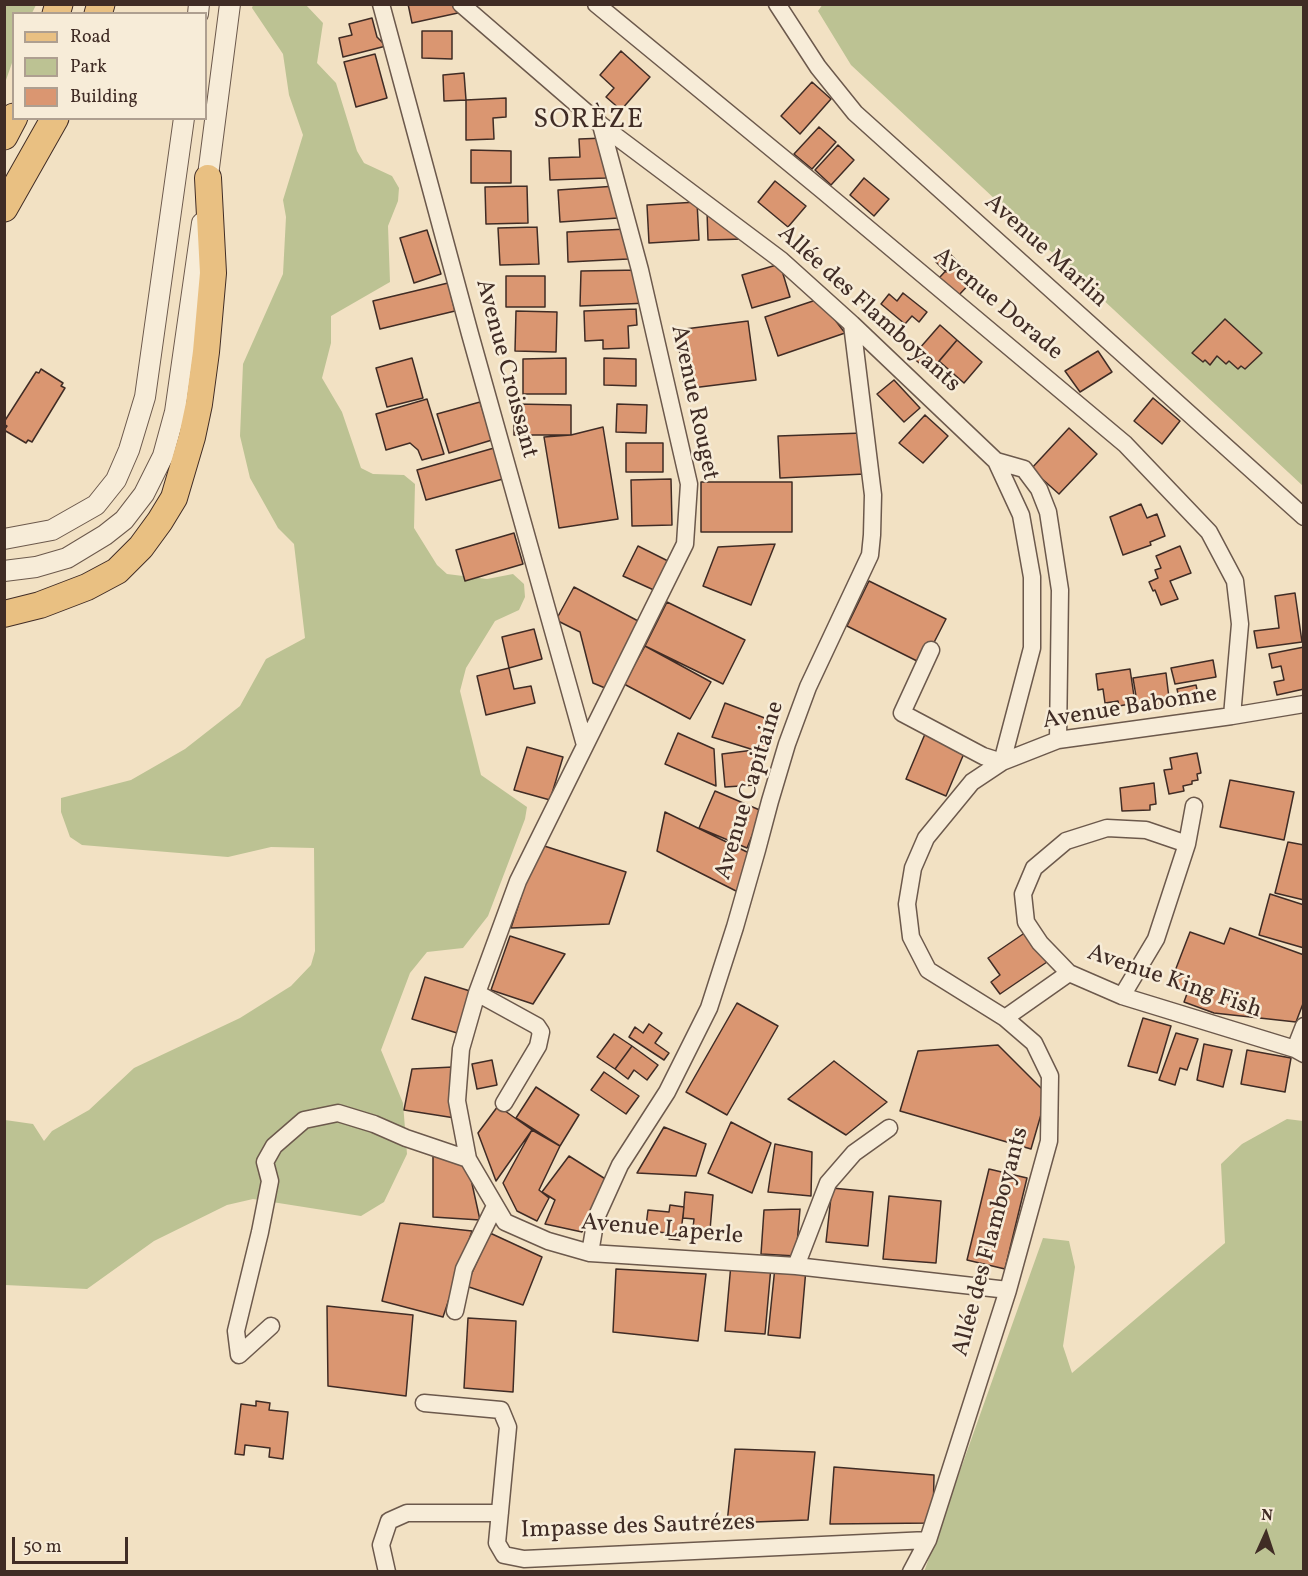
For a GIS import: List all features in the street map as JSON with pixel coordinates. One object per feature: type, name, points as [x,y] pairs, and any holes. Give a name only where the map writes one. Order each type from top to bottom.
[{"type":"highway","points":[[4,136],[12,120]]},
{"type":"highway","points":[[4,208],[54,120]]},
{"type":"main road","points":[[4,614],[40,605],[87,587],[117,571],[141,547],[174,498],[192,437],[206,352],[213,273],[208,178]]},
{"type":"street","points":[[4,571],[36,567],[67,558],[111,530],[124,520],[144,494],[163,456],[175,412],[230,4]]},
{"type":"street","name":"Avenue Croissant","points":[[381,4],[585,746]]},
{"type":"street","name":"Allée des Flamboyants","points":[[461,4],[601,125],[781,260],[996,461],[1021,515],[1032,577],[1032,648],[1002,762]]},
{"type":"street","name":"Avenue Dorade","points":[[596,4],[813,182],[1125,444],[1209,532],[1235,581],[1240,624],[1232,716]]},
{"type":"street","name":"Avenue Marlin","points":[[777,4],[818,68],[855,113],[1304,517]]},
{"type":"street","points":[[4,539],[51,530],[96,506],[117,480],[145,397],[184,120]]},
{"type":"street","name":"Avenue Rouget","points":[[585,746],[686,544],[689,484],[640,270],[601,125]]},
{"type":"street","name":"Avenue Capitaine","points":[[590,1253],[596,1218],[620,1165],[667,1092],[709,1008],[787,744],[808,687],[870,555],[873,535],[873,495],[852,324]]},
{"type":"street","points":[[996,461],[1024,469],[1039,489],[1048,512],[1060,590],[1058,740]]},
{"type":"street","points":[[930,650],[902,713],[983,756],[1002,762]]},
{"type":"street","name":"Avenue Babonne","points":[[972,782],[1002,762],[1058,740],[1304,704]]},
{"type":"street","name":"Avenue Laperle","points":[[585,746],[518,881],[477,993],[461,1048],[457,1101],[468,1159],[505,1222],[548,1241],[590,1253],[796,1266],[1008,1290]]},
{"type":"street","name":"Allée des Flamboyants","points":[[911,1572],[928,1540],[1008,1290],[1049,1141],[1050,1076],[1034,1043],[1005,1018],[928,970],[911,937],[907,904],[913,868],[926,838],[972,782]]},
{"type":"street","points":[[1122,996],[1156,939],[1186,844],[1194,806]]},
{"type":"street","points":[[1069,973],[1040,943],[1026,922],[1023,894],[1034,868],[1066,841],[1107,828],[1146,830],[1186,844]]},
{"type":"street","name":"Avenue King Fish","points":[[1005,1018],[1069,973],[1122,996],[1299,1051]]},
{"type":"street","points":[[477,993],[537,1026],[541,1032],[538,1046],[504,1103]]},
{"type":"street","points":[[1299,1051],[1304,1026]]},
{"type":"street","points":[[271,1326],[239,1355],[236,1331],[270,1181],[265,1162],[274,1146],[304,1120],[338,1113],[468,1159]]},
{"type":"street","points":[[796,1266],[828,1183],[854,1154],[889,1128]]},
{"type":"street","points":[[455,1311],[464,1269],[495,1206]]},
{"type":"street","name":"Impasse des Sautrézes","points":[[424,1402],[501,1410],[508,1427],[497,1543],[504,1555],[524,1559],[928,1540]]},
{"type":"street","points":[[387,1572],[381,1545],[389,1521],[408,1513],[500,1513]]},
{"type":"green space","points":[[5,4],[36,5],[32,12],[12,12],[12,63],[5,83]]},
{"type":"green space","points":[[823,4],[1303,5],[1303,486],[851,65],[818,11]]},
{"type":"green space","points":[[253,5],[306,5],[323,23],[317,63],[336,83],[357,151],[364,163],[392,176],[399,188],[398,201],[388,226],[390,282],[331,316],[331,343],[322,378],[342,412],[361,468],[373,474],[404,475],[415,484],[414,528],[437,565],[447,574],[487,579],[513,574],[524,584],[525,597],[519,610],[495,621],[466,668],[460,691],[481,775],[527,807],[525,819],[488,916],[463,948],[427,952],[410,973],[381,1050],[403,1103],[407,1154],[384,1202],[361,1216],[253,1199],[227,1205],[154,1241],[87,1289],[5,1285],[5,1120],[33,1124],[44,1141],[52,1131],[89,1110],[134,1068],[240,1018],[291,986],[311,965],[315,951],[314,848],[271,847],[228,857],[82,845],[70,837],[61,812],[61,798],[131,780],[185,749],[240,706],[266,659],[305,638],[294,544],[278,528],[250,478],[240,436],[243,364],[283,274],[286,217],[283,200],[303,135],[289,95],[283,54],[252,8]]},
{"type":"green space","points":[[1287,1119],[1303,1121],[1303,1571],[924,1572],[1043,1238],[1069,1241],[1075,1267],[1063,1346],[1072,1373],[1225,1243],[1221,1164],[1242,1144]]},
{"type":"building","points":[[408,4],[459,4],[467,11],[412,23]]},
{"type":"building","points":[[372,18],[377,37],[386,46],[343,57],[339,38],[352,35],[349,24]]},
{"type":"building","points":[[422,31],[452,31],[452,59],[422,58]]},
{"type":"building","points":[[621,51],[650,77],[621,110],[606,97],[614,88],[600,75]]},
{"type":"building","points":[[375,54],[387,98],[356,107],[344,62]]},
{"type":"building","points":[[464,73],[466,100],[444,101],[443,75]]},
{"type":"building","points":[[812,82],[831,99],[800,134],[781,116]]},
{"type":"building","points":[[506,98],[506,117],[493,118],[494,139],[466,140],[466,100]]},
{"type":"building","points":[[819,127],[836,142],[812,169],[794,154]]},
{"type":"building","points":[[605,138],[606,178],[550,180],[549,158],[580,157],[579,139]]},
{"type":"building","points":[[838,145],[854,160],[831,185],[815,170]]},
{"type":"building","points":[[471,150],[511,151],[511,183],[471,183]]},
{"type":"building","points":[[864,178],[889,199],[874,216],[850,195]]},
{"type":"building","points":[[775,181],[806,206],[788,227],[758,202]]},
{"type":"building","points":[[527,186],[528,223],[486,224],[485,187]]},
{"type":"building","points":[[616,186],[618,218],[560,222],[558,190]]},
{"type":"building","points":[[697,202],[699,240],[649,243],[647,205]]},
{"type":"building","points":[[707,211],[744,239],[708,240]]},
{"type":"building","points":[[537,227],[539,264],[500,265],[498,228]]},
{"type":"building","points":[[627,229],[628,259],[568,262],[567,232]]},
{"type":"building","points":[[427,230],[441,274],[414,283],[400,238]]},
{"type":"building","points":[[947,251],[956,260],[946,272],[936,262]]},
{"type":"building","points":[[956,260],[975,278],[958,296],[939,278]]},
{"type":"building","points":[[780,264],[790,297],[752,308],[742,275]]},
{"type":"building","points":[[640,270],[648,303],[580,306],[581,271]]},
{"type":"building","points":[[506,276],[545,276],[545,307],[506,307]]},
{"type":"building","points":[[448,283],[455,311],[380,329],[373,301]]},
{"type":"building","points":[[903,293],[927,312],[919,322],[912,316],[905,324],[881,304],[889,294],[897,301]]},
{"type":"building","points":[[819,299],[845,333],[778,356],[765,317]]},
{"type":"building","points":[[636,309],[637,325],[628,326],[629,348],[603,349],[603,340],[585,341],[584,311]]},
{"type":"building","points":[[516,311],[557,312],[556,352],[515,351]]},
{"type":"building","points":[[1225,319],[1262,353],[1245,369],[1241,366],[1238,369],[1229,361],[1226,364],[1217,356],[1210,365],[1192,353]]},
{"type":"building","points":[[748,321],[756,380],[684,389],[677,330]]},
{"type":"building","points":[[940,325],[957,340],[930,372],[912,357]]},
{"type":"building","points":[[957,340],[982,362],[964,383],[939,361]]},
{"type":"building","points":[[1098,351],[1112,372],[1080,392],[1065,371]]},
{"type":"building","points":[[412,358],[423,398],[387,407],[376,368]]},
{"type":"building","points":[[566,358],[566,394],[523,394],[523,359]]},
{"type":"building","points":[[604,358],[636,359],[636,386],[604,385]]},
{"type":"building","points":[[41,369],[63,383],[61,386],[65,388],[32,442],[28,440],[26,443],[4,430],[7,426],[4,422],[36,372],[39,373]]},
{"type":"building","points":[[894,380],[920,408],[904,422],[877,394]]},
{"type":"building","points":[[1153,398],[1180,421],[1162,444],[1134,421]]},
{"type":"building","points":[[427,399],[444,454],[422,460],[418,450],[410,443],[386,450],[376,414]]},
{"type":"building","points":[[480,402],[492,440],[449,453],[437,414]]},
{"type":"building","points":[[514,404],[571,405],[571,435],[514,435]]},
{"type":"building","points":[[617,404],[647,405],[646,433],[616,432]]},
{"type":"building","points":[[925,415],[948,436],[923,463],[899,443]]},
{"type":"building","points":[[603,427],[618,519],[559,528],[544,437],[571,435]]},
{"type":"building","points":[[1069,428],[1097,454],[1059,494],[1031,469]]},
{"type":"building","points":[[863,433],[865,474],[780,478],[778,436]]},
{"type":"building","points":[[626,443],[663,443],[663,472],[626,472]]},
{"type":"building","points":[[494,448],[503,479],[426,500],[417,470]]},
{"type":"building","points":[[671,479],[672,525],[632,526],[631,480]]},
{"type":"building","points":[[701,482],[792,482],[792,532],[701,532]]},
{"type":"building","points":[[1141,504],[1147,518],[1157,514],[1165,536],[1150,542],[1151,545],[1123,555],[1110,517]]},
{"type":"building","points":[[514,533],[523,564],[465,581],[456,550]]},
{"type":"building","points":[[775,544],[751,605],[703,586],[718,547]]},
{"type":"building","points":[[638,546],[670,562],[656,591],[623,576]]},
{"type":"building","points":[[1180,546],[1191,573],[1170,581],[1178,599],[1161,605],[1149,582],[1158,578],[1155,570],[1161,568],[1156,556]]},
{"type":"building","points":[[869,581],[946,619],[923,664],[847,626]]},
{"type":"building","points":[[574,587],[640,622],[605,688],[593,683],[580,632],[556,620]]},
{"type":"building","points":[[1295,593],[1302,642],[1257,648],[1254,631],[1279,628],[1275,596]]},
{"type":"building","points":[[667,602],[745,640],[723,684],[645,646]]},
{"type":"building","points":[[534,629],[542,659],[509,668],[502,637]]},
{"type":"building","points":[[645,646],[711,682],[690,719],[624,684]]},
{"type":"building","points":[[1304,647],[1304,689],[1277,695],[1274,682],[1284,680],[1281,666],[1272,668],[1269,654]]},
{"type":"building","points":[[1213,660],[1216,677],[1175,684],[1171,668]]},
{"type":"building","points":[[509,668],[514,689],[531,686],[535,703],[486,715],[477,676]]},
{"type":"building","points":[[1130,669],[1135,703],[1119,706],[1118,701],[1105,703],[1103,689],[1098,690],[1096,674]]},
{"type":"building","points":[[1166,673],[1169,698],[1161,699],[1162,705],[1138,708],[1133,678]]},
{"type":"building","points":[[1196,685],[1200,703],[1181,707],[1177,689]]},
{"type":"building","points":[[725,703],[778,723],[765,757],[754,750],[712,737]]},
{"type":"building","points":[[678,733],[714,749],[716,786],[665,764]]},
{"type":"building","points":[[925,734],[965,751],[946,796],[906,779]]},
{"type":"building","points":[[527,747],[563,757],[550,800],[514,790]]},
{"type":"building","points":[[754,750],[756,785],[725,787],[722,754]]},
{"type":"building","points":[[1197,753],[1201,773],[1197,774],[1198,780],[1183,786],[1184,791],[1169,794],[1164,770],[1172,769],[1170,758]]},
{"type":"building","points":[[1230,780],[1294,792],[1284,840],[1220,827]]},
{"type":"building","points":[[1154,783],[1156,804],[1150,805],[1150,810],[1122,811],[1120,788]]},
{"type":"building","points":[[715,791],[762,811],[747,848],[699,828]]},
{"type":"building","points":[[665,812],[749,853],[740,893],[657,851]]},
{"type":"building","points":[[1288,842],[1304,845],[1304,900],[1275,893]]},
{"type":"building","points":[[538,844],[626,872],[609,924],[511,928]]},
{"type":"building","points":[[1270,894],[1304,905],[1304,948],[1259,935]]},
{"type":"building","points":[[1230,928],[1304,955],[1304,1001],[1296,1022],[1214,1013],[1184,1002],[1188,991],[1170,984],[1190,932],[1224,944]]},
{"type":"building","points":[[1026,932],[1047,962],[1000,994],[991,982],[1000,975],[988,958]]},
{"type":"building","points":[[510,936],[565,954],[533,1004],[491,990]]},
{"type":"building","points":[[425,977],[470,991],[457,1033],[412,1019]]},
{"type":"building","points":[[737,1003],[778,1026],[727,1115],[686,1092]]},
{"type":"building","points":[[1143,1018],[1171,1026],[1157,1073],[1128,1066]]},
{"type":"building","points":[[649,1024],[662,1033],[655,1043],[669,1053],[664,1060],[629,1037],[635,1027],[643,1033]]},
{"type":"building","points":[[1176,1033],[1198,1039],[1187,1070],[1180,1068],[1175,1085],[1159,1080]]},
{"type":"building","points":[[614,1034],[632,1046],[615,1069],[597,1057]]},
{"type":"building","points":[[1204,1044],[1232,1050],[1223,1087],[1197,1080]]},
{"type":"building","points":[[998,1045],[1047,1094],[1031,1149],[900,1111],[918,1051]]},
{"type":"building","points":[[632,1046],[658,1065],[647,1080],[634,1070],[628,1079],[615,1069]]},
{"type":"building","points":[[1247,1050],[1291,1058],[1285,1092],[1241,1084]]},
{"type":"building","points":[[492,1060],[497,1085],[477,1089],[472,1064]]},
{"type":"building","points":[[834,1061],[887,1102],[846,1135],[788,1099]]},
{"type":"building","points":[[453,1067],[455,1118],[404,1110],[412,1069]]},
{"type":"building","points":[[604,1072],[639,1096],[626,1114],[591,1090]]},
{"type":"building","points":[[536,1087],[579,1115],[560,1146],[516,1118]]},
{"type":"building","points":[[498,1106],[532,1130],[496,1181],[478,1133]]},
{"type":"building","points":[[731,1122],[771,1143],[752,1193],[708,1173]]},
{"type":"building","points":[[664,1127],[706,1144],[696,1176],[637,1173]]},
{"type":"building","points":[[532,1130],[560,1146],[539,1190],[549,1198],[537,1221],[517,1211],[503,1183]]},
{"type":"building","points":[[775,1144],[812,1152],[811,1196],[768,1192]]},
{"type":"building","points":[[433,1147],[469,1170],[480,1220],[433,1217]]},
{"type":"building","points":[[569,1156],[607,1180],[582,1232],[545,1224],[555,1200],[542,1192]]},
{"type":"building","points":[[989,1169],[1027,1178],[1005,1269],[967,1260]]},
{"type":"building","points":[[832,1188],[873,1192],[868,1246],[826,1242]]},
{"type":"building","points":[[685,1192],[713,1195],[710,1230],[693,1228],[694,1219],[683,1218]]},
{"type":"building","points":[[889,1196],[941,1201],[936,1263],[883,1259]]},
{"type":"building","points":[[670,1205],[684,1207],[680,1240],[669,1239],[670,1233],[655,1232],[656,1228],[646,1226],[648,1210],[669,1212]]},
{"type":"building","points":[[800,1209],[796,1256],[761,1254],[764,1210]]},
{"type":"building","points":[[400,1223],[472,1231],[443,1317],[382,1301]]},
{"type":"building","points":[[490,1233],[542,1257],[523,1305],[466,1286]]},
{"type":"building","points":[[731,1264],[771,1267],[765,1334],[725,1331]]},
{"type":"building","points":[[775,1267],[806,1269],[800,1338],[768,1335]]},
{"type":"building","points":[[616,1269],[706,1274],[698,1341],[613,1332]]},
{"type":"building","points":[[327,1306],[413,1315],[406,1396],[328,1386]]},
{"type":"building","points":[[468,1318],[516,1321],[513,1392],[464,1388]]},
{"type":"building","points":[[256,1401],[270,1403],[269,1410],[288,1412],[283,1459],[269,1457],[270,1448],[245,1445],[244,1455],[235,1454],[241,1404],[256,1406]]},
{"type":"building","points":[[735,1449],[815,1452],[808,1520],[727,1523]]},
{"type":"building","points":[[834,1467],[934,1475],[933,1523],[830,1524]]},
{"type":"district","name":"SORÈZE","points":[[589,122]]}]
